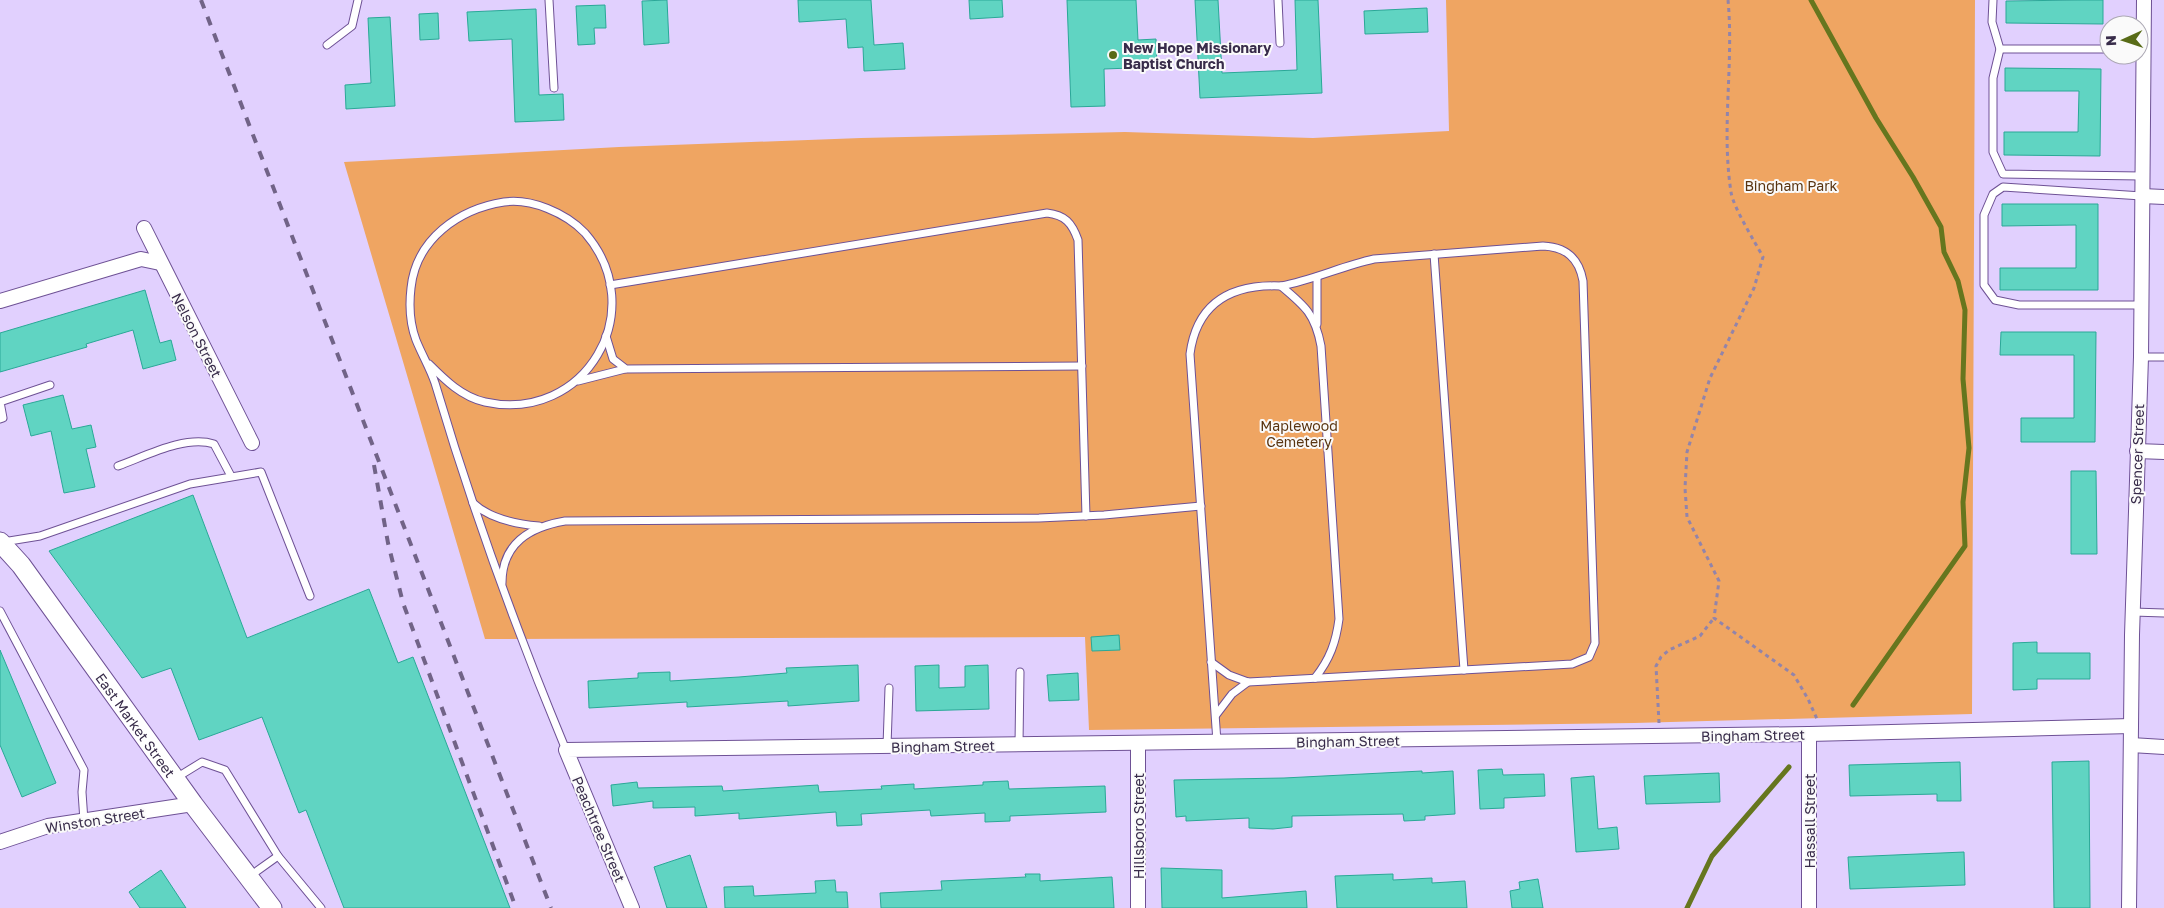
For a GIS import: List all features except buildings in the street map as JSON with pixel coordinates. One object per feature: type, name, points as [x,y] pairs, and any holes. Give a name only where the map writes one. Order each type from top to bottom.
[{"type":"main road","name":"East Market Street","points":[[0,542],[21,565],[192,804],[272,908]]},
{"type":"street","name":"Spencer Street","points":[[2143,15],[2144,0]]},
{"type":"street","name":"Spencer Street","points":[[2129,908],[2133,612],[2141,357],[2141,65]]},
{"type":"street","points":[[2142,196],[2164,197]]},
{"type":"street","name":"Nelson Street","points":[[144,228],[252,443]]},
{"type":"street","points":[[0,301],[141,258],[160,263]]},
{"type":"street","points":[[2137,451],[2164,452]]},
{"type":"street","name":"Bingham Street","points":[[566,750],[1816,734],[2131,726]]},
{"type":"street","name":"Hassall Street","points":[[1809,908],[1816,734]]},
{"type":"street","name":"Hillsboro Street","points":[[1138,744],[1138,908]]},
{"type":"street","points":[[2131,745],[2164,747]]},
{"type":"street","name":"Peachtree Street","points":[[566,750],[632,908]]},
{"type":"street","name":"Winston Street","points":[[0,842],[48,826],[192,804]]},
{"type":"lane","points":[[327,45],[352,26],[358,0]]},
{"type":"lane","points":[[549,0],[554,88]]},
{"type":"lane","points":[[1278,0],[1280,43]]},
{"type":"lane","points":[[1993,0],[1992,22],[2000,49],[1993,78],[1993,152],[2004,174],[2003,187]]},
{"type":"lane","points":[[2000,49],[2099,49]]},
{"type":"lane","points":[[2004,174],[2142,176]]},
{"type":"lane","points":[[2141,305],[2020,305],[1995,300],[1984,284],[1984,215],[1993,194],[2003,187],[2142,196]]},
{"type":"lane","points":[[566,750],[502,588],[471,501],[429,364],[416,340],[410,313],[411,285],[420,258],[435,235],[456,217],[482,206],[509,201],[536,204],[562,215],[584,232],[603,260],[612,291],[610,325],[606,336],[598,356],[577,382]]},
{"type":"lane","points":[[610,284],[1038,214],[1059,214],[1074,229],[1078,240],[1086,516]]},
{"type":"lane","points":[[1211,662],[1229,675],[1248,682],[1572,664],[1589,657],[1595,643],[1583,280],[1575,258],[1561,249],[1552,246],[1374,259],[1281,286],[1254,287],[1220,298],[1208,308],[1198,322],[1192,336],[1190,354],[1211,662],[1217,742]]},
{"type":"lane","points":[[1434,254],[1464,670]]},
{"type":"lane","points":[[1315,678],[1326,664],[1334,649],[1338,618],[1321,346],[1317,327],[1317,277]]},
{"type":"lane","points":[[1281,286],[1305,306],[1317,327]]},
{"type":"lane","points":[[606,336],[613,359],[626,369]]},
{"type":"lane","points":[[2141,357],[2164,357]]},
{"type":"lane","points":[[429,364],[453,387],[483,402],[516,406],[548,398],[577,382],[626,369],[1082,366]]},
{"type":"lane","points":[[0,419],[3,418],[0,402],[50,384]]},
{"type":"lane","points":[[118,466],[190,441],[203,441],[214,444],[231,476]]},
{"type":"lane","points":[[0,542],[40,536],[190,484],[261,472],[310,596]]},
{"type":"lane","points":[[471,501],[488,514],[516,523],[539,526],[579,520],[1086,516],[1201,506]]},
{"type":"lane","points":[[502,588],[502,575],[511,551],[521,539],[539,526]]},
{"type":"lane","points":[[0,611],[84,770],[82,792],[84,821]]},
{"type":"lane","points":[[2133,612],[2164,613]]},
{"type":"lane","points":[[1020,672],[1020,745]]},
{"type":"lane","points":[[1215,716],[1232,694],[1248,682]]},
{"type":"lane","points":[[886,746],[889,688]]},
{"type":"lane","points":[[174,779],[202,762],[224,770],[278,856],[319,905]]},
{"type":"lane","points":[[248,878],[278,856]]},
{"type":"path","points":[[1660,736],[1656,666],[1661,656],[1700,636],[1714,618],[1719,581],[1688,517],[1685,488],[1686,452],[1710,378],[1754,288],[1762,257],[1731,194],[1727,113],[1730,57],[1728,0]]},
{"type":"path","points":[[1714,618],[1794,676],[1808,699],[1816,734]]},
{"type":"green space","name":"Maplewood Cemetery","points":[[1446,0],[1975,0],[1972,714],[1634,723],[1089,730],[1085,637],[485,639],[344,162],[619,147],[861,138],[1125,132],[1313,138],[1449,131]]},
{"type":"waterway","points":[[1811,0],[1876,118],[1913,177],[1941,227],[1944,252],[1958,281],[1965,310],[1963,379],[1969,448],[1963,502],[1965,546],[1853,705]]},
{"type":"waterway","points":[[1687,908],[1712,856],[1789,767]]},
{"type":"railway","points":[[201,0],[551,908]]},
{"type":"railway","points":[[374,465],[388,543],[403,603],[516,908]]},
{"type":"place","name":"New Hope Missionary Baptist Church","points":[[1113,55]]},
{"type":"park label","name":"Bingham Park","points":[[1791,185]]}]
